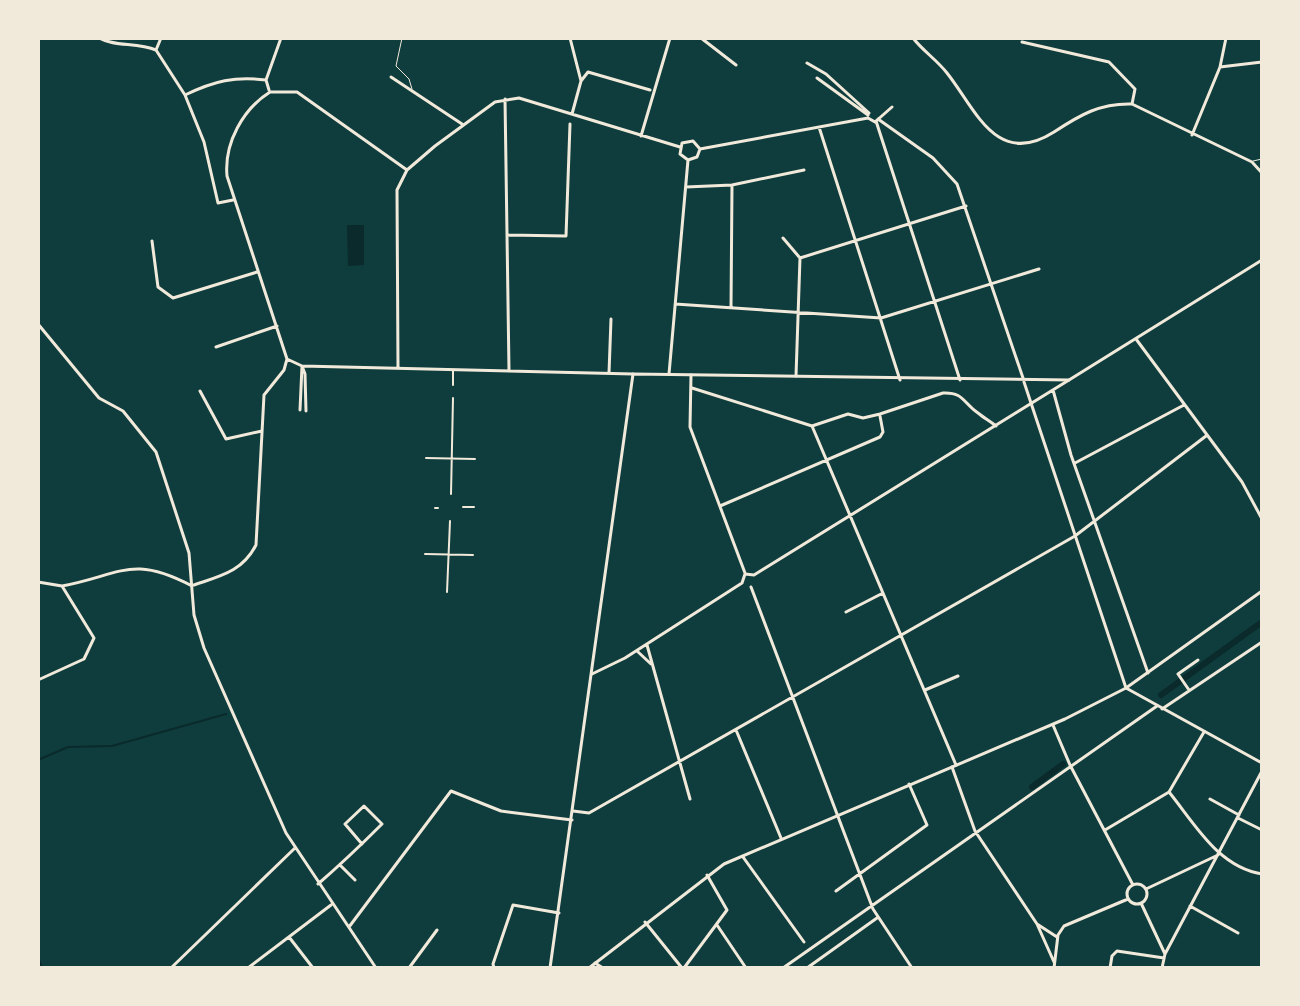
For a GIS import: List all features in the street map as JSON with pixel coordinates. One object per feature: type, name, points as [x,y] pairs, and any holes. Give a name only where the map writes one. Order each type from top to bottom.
[{"type":"street","points":[[99,38],[109,42],[131,42],[156,50],[185,95],[204,142],[218,203],[233,200]]},
{"type":"street","points":[[156,50],[161,38]]},
{"type":"street","points":[[270,92],[266,80],[281,38]]},
{"type":"street","points":[[570,38],[581,81]]},
{"type":"street","points":[[641,136],[670,38]]},
{"type":"street","points":[[701,38],[736,65]]},
{"type":"street","points":[[913,38],[949,74],[985,128],[1009,141],[1034,141],[1088,110],[1111,103],[1132,104],[1252,162],[1262,173]]},
{"type":"street","points":[[1192,135],[1220,67],[1226,38]]},
{"type":"street","points":[[1022,42],[1109,62],[1135,89],[1132,104]]},
{"type":"street","points":[[1220,67],[1262,62]]},
{"type":"street","points":[[807,63],[826,74],[869,116]]},
{"type":"street","points":[[572,114],[581,81],[588,72],[650,90]]},
{"type":"street","points":[[391,77],[463,125]]},
{"type":"street","points":[[817,78],[933,158],[953,178],[992,282],[1126,688],[1262,763]]},
{"type":"street","points":[[185,95],[221,79],[266,80]]},
{"type":"street","points":[[38,582],[62,586],[127,567],[145,568],[192,586],[241,566],[256,545],[264,395],[284,370],[287,359],[233,200],[226,166],[229,146],[248,111],[270,92],[297,92],[407,170]]},
{"type":"street","points":[[398,367],[394,200],[407,170],[463,125],[495,102],[519,98],[680,147],[691,140],[700,149]]},
{"type":"street","points":[[505,99],[509,370]]},
{"type":"street","points":[[877,118],[892,107]]},
{"type":"street","points":[[700,149],[869,116],[877,118]]},
{"type":"street","points":[[877,118],[960,380]]},
{"type":"street","points":[[507,235],[566,236],[570,124]]},
{"type":"street","points":[[819,127],[900,380]]},
{"type":"street","points":[[680,147],[681,156],[688,160]]},
{"type":"street","points":[[688,160],[698,156],[700,149]]},
{"type":"street","points":[[669,374],[688,160]]},
{"type":"street","points":[[686,187],[732,185],[804,170]]},
{"type":"street","points":[[731,308],[732,185]]},
{"type":"street","points":[[800,258],[966,206]]},
{"type":"street","points":[[783,238],[800,258],[796,377]]},
{"type":"street","points":[[152,241],[158,287],[173,298],[257,272]]},
{"type":"street","points":[[745,574],[754,575],[851,517],[1262,260]]},
{"type":"street","points":[[675,304],[881,318],[1039,269]]},
{"type":"street","points":[[609,373],[611,319]]},
{"type":"street","points":[[38,324],[99,398],[123,411],[156,452],[180,517],[189,553],[194,615],[204,648],[295,848],[376,968]]},
{"type":"street","points":[[216,347],[277,326]]},
{"type":"street","points":[[1136,338],[1242,482],[1262,519]]},
{"type":"street","points":[[287,359],[302,366],[416,370],[1024,382],[1069,380]]},
{"type":"street","points":[[300,410],[302,366]]},
{"type":"street","points":[[302,366],[306,411]]},
{"type":"street","points":[[453,369],[453,385]]},
{"type":"street","points":[[550,968],[633,374]]},
{"type":"street","points":[[592,674],[647,645],[742,583],[745,574],[690,427],[691,375]]},
{"type":"street","points":[[692,388],[812,426],[848,414],[863,418],[943,393],[956,393],[996,426]]},
{"type":"street","points":[[1053,390],[1136,646],[1148,673]]},
{"type":"street","points":[[200,391],[226,439],[262,431]]},
{"type":"street","points":[[451,494],[453,398]]},
{"type":"street","points":[[1075,463],[1184,405]]},
{"type":"street","points":[[720,506],[880,437],[883,432],[880,414]]},
{"type":"street","points":[[812,426],[925,690],[975,831],[1037,924],[1054,962]]},
{"type":"street","points":[[573,811],[589,813],[1075,536],[1206,436]]},
{"type":"street","points":[[426,458],[475,459]]},
{"type":"street","points":[[463,507],[474,507]]},
{"type":"street","points":[[447,592],[450,521]]},
{"type":"street","points":[[425,554],[473,555]]},
{"type":"street","points":[[751,587],[755,582],[754,575]]},
{"type":"street","points":[[742,583],[751,587],[871,905],[912,968]]},
{"type":"street","points":[[38,680],[84,659],[94,638],[62,586]]},
{"type":"street","points":[[589,968],[707,875],[742,855],[1053,725],[1126,688],[1262,591]]},
{"type":"street","points":[[846,612],[883,593]]},
{"type":"street","points":[[1162,709],[1262,642]]},
{"type":"street","points":[[647,645],[690,799]]},
{"type":"street","points":[[637,651],[651,664]]},
{"type":"street","points":[[1189,690],[1178,674],[1198,660]]},
{"type":"street","points":[[925,690],[958,676]]},
{"type":"street","points":[[783,968],[1157,706]]},
{"type":"street","points":[[1053,725],[1070,765],[1133,885],[1146,889],[1219,855]]},
{"type":"street","points":[[736,730],[781,838]]},
{"type":"street","points":[[1104,831],[1169,792],[1204,732]]},
{"type":"street","points":[[1162,968],[1190,906],[1262,771]]},
{"type":"street","points":[[836,891],[927,825],[909,784]]},
{"type":"street","points":[[348,928],[451,791],[501,811],[572,820]]},
{"type":"street","points":[[1169,792],[1219,855],[1251,873],[1262,874]]},
{"type":"street","points":[[1210,799],[1262,830]]},
{"type":"street","points":[[318,884],[340,865],[362,844],[382,824],[364,806],[345,824],[362,844]]},
{"type":"street","points":[[171,968],[295,848]]},
{"type":"street","points":[[742,855],[804,942]]},
{"type":"street","points":[[340,865],[355,880]]},
{"type":"street","points":[[645,922],[683,968],[727,908],[707,875]]},
{"type":"street","points":[[1128,899],[1128,889],[1133,885]]},
{"type":"street","points":[[1146,889],[1141,903],[1165,956]]},
{"type":"street","points":[[1047,944],[1054,944],[1064,926],[1128,899],[1141,903]]},
{"type":"street","points":[[249,968],[331,905]]},
{"type":"street","points":[[494,968],[513,905],[559,913]]},
{"type":"street","points":[[1190,906],[1238,933]]},
{"type":"street","points":[[807,968],[877,918]]},
{"type":"street","points":[[1037,924],[1057,940],[1054,968]]},
{"type":"street","points":[[717,925],[746,968]]},
{"type":"street","points":[[409,968],[437,930]]},
{"type":"street","points":[[1044,938],[1050,932]]},
{"type":"street","points":[[289,937],[313,968]]},
{"type":"street","points":[[1110,968],[1112,956],[1117,951],[1165,956]]},
{"type":"street","points":[[365,968],[372,963]]},
{"type":"street","points":[[595,963],[603,968]]},
{"type":"lane","points":[[402,38],[396,66],[409,79],[415,94]]},
{"type":"lane","points":[[1252,162],[1262,159]]},
{"type":"water","points":[[347,225],[364,225],[364,265],[348,266]]},
{"type":"waterway","points":[[1161,695],[1262,622]]},
{"type":"waterway","points":[[38,760],[68,747],[112,746],[226,714]]},
{"type":"waterway","points":[[1032,787],[1063,764]]},
{"type":"waterway","points":[[38,957],[42,968]]}]
